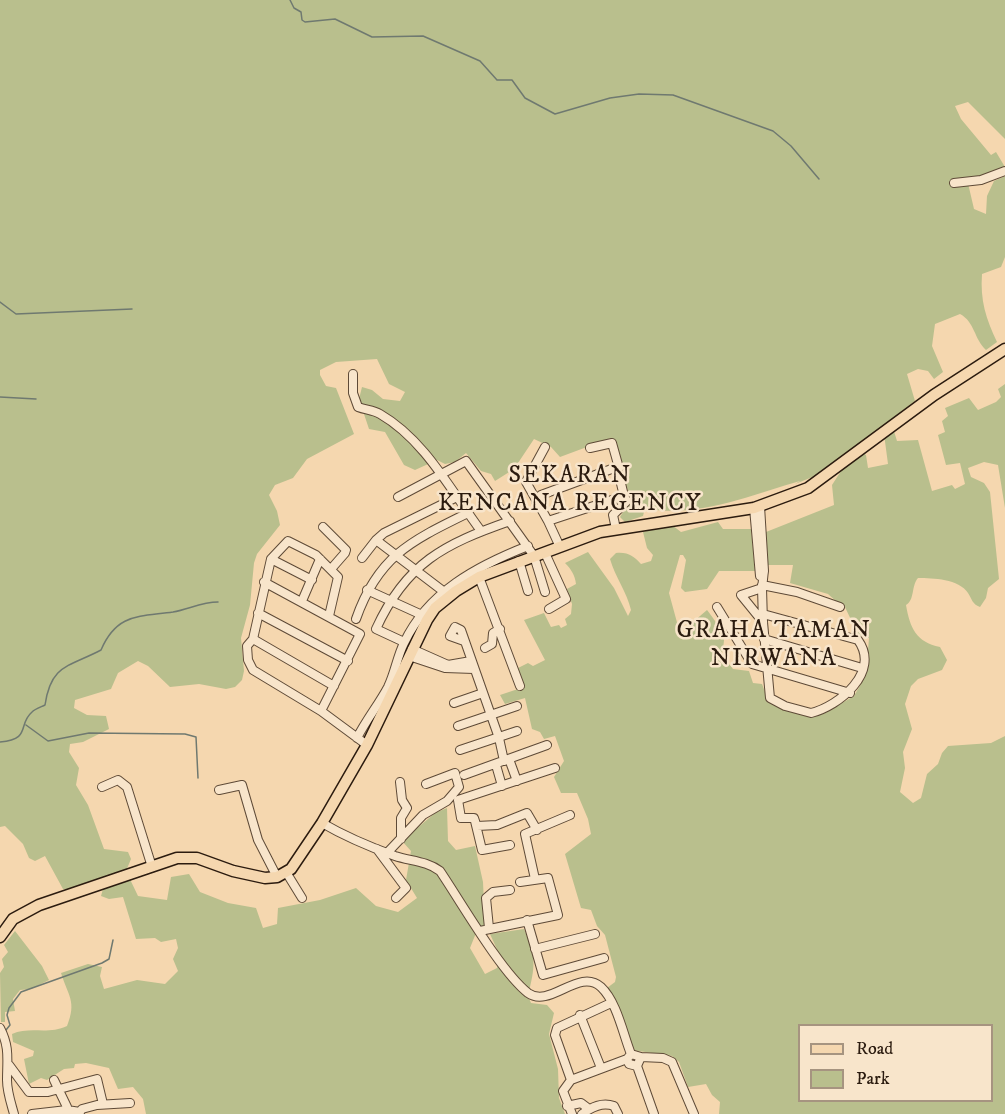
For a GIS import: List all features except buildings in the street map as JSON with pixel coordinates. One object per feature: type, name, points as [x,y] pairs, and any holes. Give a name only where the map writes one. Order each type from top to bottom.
[{"type":"main road","points":[[0,937],[13,919],[39,905],[177,858],[197,858],[252,876],[281,875],[296,864],[367,745],[408,649],[433,607],[483,572],[519,561],[535,552],[560,547],[616,529],[757,507],[818,483],[869,441],[1005,349]]},
{"type":"street","points":[[954,183],[981,180],[1005,171]]},
{"type":"street","points":[[353,374],[353,393],[358,407],[380,414],[407,434],[440,474],[481,531]]},
{"type":"street","points":[[590,448],[612,443],[627,501],[614,515],[616,529]]},
{"type":"street","points":[[545,447],[526,482],[560,547]]},
{"type":"street","points":[[398,497],[466,461],[535,552],[566,599],[549,609]]},
{"type":"street","points":[[536,502],[541,495],[599,472],[619,468]]},
{"type":"street","points":[[548,521],[624,496]]},
{"type":"street","points":[[362,558],[376,540],[394,527],[457,497]]},
{"type":"street","points":[[757,507],[762,584],[763,618],[764,639],[770,698],[785,706],[811,713],[850,693],[862,668],[863,650],[854,638],[763,618],[741,595],[762,584],[797,591],[840,607]]},
{"type":"street","points":[[356,619],[367,590],[395,554],[406,545],[468,513]]},
{"type":"street","points":[[473,665],[457,667],[433,665],[376,629],[391,600],[414,569],[481,531],[510,521]]},
{"type":"street","points":[[322,527],[346,551],[331,569]]},
{"type":"street","points":[[376,540],[443,591]]},
{"type":"street","points":[[329,616],[339,581],[320,559],[290,541],[271,559],[253,639],[247,646],[248,660],[253,670],[321,711],[367,745]]},
{"type":"street","points":[[357,738],[408,649],[422,615],[433,607],[443,591],[483,572],[535,552]]},
{"type":"street","points":[[535,552],[545,592]]},
{"type":"street","points":[[271,559],[312,579]]},
{"type":"street","points":[[302,601],[320,559]]},
{"type":"street","points":[[519,561],[528,591]]},
{"type":"street","points":[[483,572],[520,686]]},
{"type":"street","points":[[264,582],[360,634],[321,711]]},
{"type":"street","points":[[367,590],[422,615]]},
{"type":"street","points":[[717,607],[752,663],[850,693]]},
{"type":"street","points":[[258,613],[348,661]]},
{"type":"street","points":[[485,648],[492,644],[493,633],[500,629]]},
{"type":"street","points":[[253,639],[334,686]]},
{"type":"street","points":[[764,639],[862,668]]},
{"type":"street","points":[[464,641],[499,738],[503,762],[502,786]]},
{"type":"street","points":[[454,703],[483,693]]},
{"type":"street","points":[[458,726],[517,706]]},
{"type":"street","points":[[460,750],[517,731]]},
{"type":"street","points":[[464,775],[547,745]]},
{"type":"street","points":[[503,762],[517,781]]},
{"type":"street","points":[[510,844],[482,850],[474,818],[461,818],[458,800],[555,768]]},
{"type":"street","points":[[387,853],[423,815],[455,795],[459,787],[455,773],[426,783]]},
{"type":"street","points":[[102,787],[118,780],[127,787],[152,867]]},
{"type":"street","points":[[400,782],[402,800],[406,808],[401,818],[401,839]]},
{"type":"street","points":[[219,790],[242,785],[258,840],[281,875],[302,898]]},
{"type":"street","points":[[477,826],[496,825],[527,813],[537,830]]},
{"type":"street","points":[[535,879],[525,834],[570,815]]},
{"type":"street","points":[[322,823],[387,853],[436,868],[485,929],[522,988],[532,995],[542,997],[586,982],[601,987],[611,1003],[632,1066],[637,1066]]},
{"type":"street","points":[[377,849],[406,888],[396,898]]},
{"type":"street","points":[[485,929],[558,915],[548,878],[520,882]]},
{"type":"street","points":[[485,929],[486,897],[494,892],[510,890]]},
{"type":"street","points":[[527,920],[543,975],[604,958]]},
{"type":"street","points":[[535,949],[595,934]]},
{"type":"street","points":[[571,1080],[555,1031],[559,1025],[611,1003]]},
{"type":"street","points":[[580,1015],[601,1068]]},
{"type":"street","points":[[0,1028],[7,1041],[9,1065],[7,1081],[14,1114]]},
{"type":"street","points":[[618,1114],[611,1105],[586,1111],[581,1103],[570,1110],[563,1091],[571,1080],[634,1053],[641,1057],[663,1058],[672,1062],[694,1114]]},
{"type":"street","points":[[641,1057],[637,1066],[654,1114]]},
{"type":"street","points":[[9,1065],[29,1092],[55,1085],[97,1079],[110,1114]]},
{"type":"street","points":[[55,1085],[67,1112]]},
{"type":"street","points":[[36,1113],[81,1113],[85,1108],[130,1103]]},
{"type":"green space","points":[[0,0],[1005,0],[1005,139],[968,102],[955,106],[961,119],[991,155],[996,152],[1005,167],[991,174],[967,179],[974,209],[986,214],[987,196],[994,181],[1005,176],[1005,257],[1001,267],[982,274],[985,309],[997,342],[986,350],[969,321],[960,314],[935,324],[932,346],[943,372],[934,379],[928,371],[918,369],[907,374],[915,401],[820,474],[795,484],[800,481],[743,499],[703,508],[664,511],[645,508],[643,516],[625,522],[620,517],[625,509],[628,491],[611,438],[560,457],[551,447],[534,439],[514,469],[495,481],[491,474],[481,471],[466,453],[455,462],[445,464],[437,460],[415,470],[404,465],[385,432],[369,429],[359,399],[362,387],[372,390],[383,399],[400,401],[405,392],[389,384],[377,359],[336,362],[320,370],[320,375],[326,386],[336,388],[354,434],[307,459],[293,478],[275,485],[269,495],[277,511],[280,525],[257,554],[254,563],[250,605],[241,638],[244,671],[242,680],[235,687],[226,689],[199,684],[170,687],[148,666],[138,661],[118,673],[111,689],[75,700],[74,708],[87,715],[106,716],[109,729],[83,742],[70,744],[69,752],[79,768],[76,785],[88,805],[104,849],[128,852],[131,859],[126,871],[138,896],[167,900],[171,877],[189,874],[200,892],[228,903],[256,908],[263,928],[277,924],[278,908],[320,900],[356,888],[376,906],[398,912],[417,898],[406,880],[411,851],[402,841],[435,813],[447,808],[448,841],[456,850],[475,846],[483,882],[485,925],[476,933],[470,948],[485,974],[497,968],[500,956],[490,934],[524,929],[534,963],[528,996],[531,1003],[547,1005],[554,1013],[549,1034],[558,1069],[559,1098],[565,1114],[146,1114],[143,1099],[133,1087],[118,1089],[109,1068],[86,1063],[75,1064],[74,1068],[64,1069],[47,1080],[41,1078],[29,1084],[24,1059],[33,1056],[34,1051],[13,1042],[12,1034],[60,1029],[67,1026],[71,1004],[61,973],[88,964],[102,967],[100,976],[104,989],[137,980],[165,984],[178,971],[173,959],[178,948],[176,939],[161,942],[155,938],[136,939],[123,897],[109,899],[101,896],[103,889],[109,885],[75,890],[63,889],[45,856],[35,861],[29,858],[23,844],[5,826],[0,827]]},
{"type":"green space","points":[[1005,384],[1005,508],[998,465],[984,462],[968,468],[971,477],[984,483],[990,492],[999,579],[988,588],[986,598],[980,607],[974,603],[964,588],[952,582],[924,578],[918,578],[916,581],[911,600],[906,605],[912,627],[925,642],[940,647],[947,660],[942,670],[918,679],[911,686],[905,704],[912,729],[903,752],[905,768],[900,792],[913,803],[921,798],[927,774],[938,764],[942,753],[948,746],[991,743],[1005,736],[1005,1114],[719,1114],[720,1102],[712,1095],[706,1084],[688,1087],[679,1062],[672,1056],[632,1050],[607,988],[615,982],[616,977],[605,935],[597,926],[591,910],[581,908],[565,854],[591,834],[588,819],[577,793],[561,793],[554,777],[564,761],[555,736],[544,739],[540,732],[532,729],[525,698],[505,704],[500,695],[524,687],[518,668],[528,663],[533,666],[545,660],[524,620],[544,613],[551,627],[559,625],[561,628],[567,625],[565,619],[571,614],[572,604],[567,589],[576,584],[572,572],[565,563],[588,552],[614,588],[628,616],[631,610],[629,603],[610,559],[616,553],[624,553],[641,564],[651,561],[653,555],[647,548],[643,532],[672,525],[681,532],[718,522],[723,529],[751,529],[755,571],[719,571],[707,589],[685,592],[681,588],[686,560],[683,555],[680,555],[669,593],[681,637],[686,637],[686,628],[707,610],[723,637],[722,655],[733,669],[749,671],[753,683],[762,684],[767,697],[810,715],[823,714],[854,696],[866,675],[869,638],[852,634],[853,624],[844,605],[828,594],[790,583],[793,565],[768,565],[766,532],[834,505],[832,485],[843,468],[863,453],[866,455],[868,468],[888,464],[884,434],[893,428],[897,441],[918,440],[932,491],[952,485],[955,489],[965,484],[960,463],[946,465],[938,435],[945,432],[942,421],[948,416],[945,408],[969,398],[978,410],[996,402],[1001,397],[998,389]]},
{"type":"green space","points":[[15,931],[42,966],[49,980],[31,989],[20,990],[13,999],[15,1011],[5,1012],[5,1022],[1,1022],[0,973],[4,967],[2,959],[8,952],[4,945]]},
{"type":"waterway","points":[[290,0],[294,8],[301,12],[302,20],[305,22],[335,19],[372,37],[423,36],[480,61],[497,80],[512,80],[525,98],[555,114],[610,98],[639,94],[673,95],[773,131],[791,146],[819,179]]},
{"type":"waterway","points":[[0,302],[16,314],[132,309]]},
{"type":"waterway","points":[[0,397],[36,399]]},
{"type":"waterway","points":[[0,742],[20,735],[28,717],[33,711],[45,705],[52,682],[63,668],[101,650],[107,638],[122,623],[139,616],[173,612],[218,602]]},
{"type":"waterway","points":[[26,725],[48,741],[89,733],[185,734],[196,737],[198,778]]},
{"type":"waterway","points":[[6,1030],[10,1025],[7,1015],[9,1008],[21,992],[102,963],[109,959],[113,940]]},
{"type":"district","name":"SEKARAN KENCANA REGENCY","points":[[570,491]]},
{"type":"district","name":"GRAHA TAMAN NIRWANA","points":[[774,646]]}]
